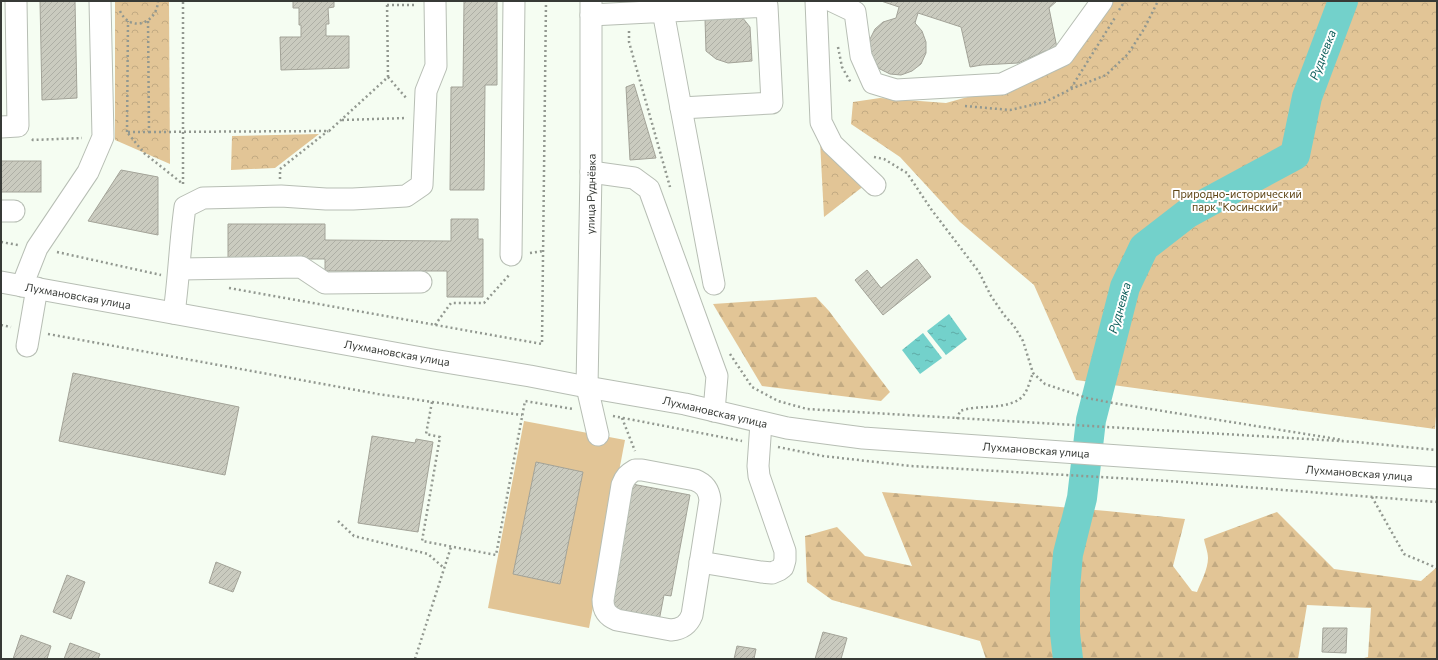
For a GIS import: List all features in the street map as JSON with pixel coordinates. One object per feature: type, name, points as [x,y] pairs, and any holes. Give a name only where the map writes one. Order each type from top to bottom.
[{"type":"street","points":[[9,127],[16,1]]},
{"type":"street","points":[[514,1],[517,260]]},
{"type":"street","points":[[816,1],[822,122],[832,144],[875,185]]},
{"type":"street","points":[[832,1],[854,12],[861,56],[873,83],[896,90],[1002,84],[1063,54],[1102,1]]},
{"type":"street","points":[[174,313],[185,206],[203,198],[281,196],[354,199],[406,196],[422,185],[426,91],[436,66],[435,3]]},
{"type":"street","points":[[29,338],[29,287],[37,248],[88,172],[103,137],[109,4]]},
{"type":"street","points":[[591,8],[628,13],[663,10],[767,6],[772,103],[681,108]]},
{"type":"street","name":"улица Руднёвка","points":[[591,8],[591,172],[587,387],[598,435]]},
{"type":"street","points":[[663,10],[714,284]]},
{"type":"street","points":[[591,172],[634,178],[649,189],[717,376],[714,411]]},
{"type":"street","points":[[179,274],[301,267],[325,283],[421,282]]},
{"type":"street","name":"Лухмановская улица","points":[[1,282],[685,404],[787,428],[863,438],[1437,478]]},
{"type":"street","points":[[700,562],[772,573],[783,567],[786,560],[785,551],[759,476],[758,466],[761,423]]},
{"type":"street","points":[[635,470],[642,470],[695,480],[702,482],[706,487],[710,500],[700,562],[692,615],[689,622],[684,627],[678,630],[671,630],[617,620],[610,617],[605,612],[602,600],[622,485],[624,478],[629,473],[635,470]]},
{"type":"path","points":[[109,4],[128,21],[141,23],[148,21],[154,16],[158,8],[158,1]]},
{"type":"path","points":[[183,1],[182,132],[185,206]]},
{"type":"path","points":[[281,196],[280,169],[329,131],[388,77],[387,1]]},
{"type":"path","points":[[226,288],[542,344],[546,1]]},
{"type":"path","points":[[1125,1],[1071,89],[1106,75],[1128,54],[1144,29],[1158,1]]},
{"type":"path","points":[[387,5],[435,3]]},
{"type":"path","points":[[628,13],[629,42],[671,190]]},
{"type":"path","points":[[128,21],[128,132],[144,153],[183,184]]},
{"type":"path","points":[[148,21],[149,132]]},
{"type":"path","points":[[341,120],[425,118]]},
{"type":"path","points":[[9,127],[33,140],[103,137]]},
{"type":"path","points":[[128,132],[329,131]]},
{"type":"path","points":[[871,156],[884,159],[907,173],[931,209],[979,272],[991,296],[1004,315],[1014,326],[1023,341],[1033,373],[1045,384],[1096,400],[1357,442]]},
{"type":"path","points":[[1,242],[179,274]]},
{"type":"path","points":[[435,325],[451,303],[484,303],[517,260],[543,251]]},
{"type":"path","points":[[1,325],[29,338],[378,394],[522,415]]},
{"type":"path","points":[[728,351],[752,387],[778,402],[814,409],[956,419],[1357,442],[1437,450]]},
{"type":"path","points":[[956,419],[960,411],[968,408],[998,406],[1014,402],[1023,395],[1033,373]]},
{"type":"path","points":[[432,402],[426,434],[440,437],[422,541],[496,555],[525,401]]},
{"type":"path","points":[[622,418],[642,470]]},
{"type":"path","points":[[984,469],[1168,481],[1437,502]]},
{"type":"path","points":[[1372,497],[1404,554],[1437,568]]},
{"type":"path","points":[[338,521],[354,536],[428,554],[444,568]]},
{"type":"path","points":[[415,659],[451,547]]},
{"type":"green space","points":[[115,1],[169,1],[170,164],[115,140]]},
{"type":"green space","name":"Природно-исторический парк \"Косинский\"","points":[[1111,1],[1437,1],[1437,403],[1435,429],[1076,380],[1034,285],[960,222],[900,157],[851,124],[853,102],[880,98],[946,103],[1032,79]]},
{"type":"green space","points":[[319,134],[275,168],[231,170],[232,136]]},
{"type":"green space","points":[[820,141],[865,185],[824,217]]},
{"type":"green space","points":[[816,297],[829,311],[890,392],[881,401],[762,386],[713,304]]},
{"type":"green space","points":[[524,421],[625,440],[589,628],[488,608]]},
{"type":"green space","points":[[882,492],[1185,519],[1173,566],[1192,591],[1197,592],[1208,562],[1208,553],[1204,539],[1277,512],[1334,569],[1421,581],[1437,567],[1437,659],[1360,659],[1368,657],[1371,608],[1307,605],[1298,659],[986,659],[980,641],[832,600],[807,582],[805,536],[837,527],[865,556],[912,566]]},
{"type":"water","points":[[949,314],[967,339],[946,355],[927,331]]},
{"type":"water","points":[[923,333],[942,358],[920,374],[902,350]]},
{"type":"building","points":[[40,1],[75,1],[77,98],[42,100]]},
{"type":"building","points":[[293,1],[334,1],[334,7],[328,8],[329,24],[326,24],[326,36],[349,36],[349,68],[281,70],[280,37],[301,37],[299,8],[293,8]]},
{"type":"building","points":[[464,1],[497,1],[497,85],[485,85],[484,190],[450,190],[451,87],[463,87]]},
{"type":"building","points":[[881,1],[1057,1],[1049,8],[1057,48],[1045,51],[1018,63],[970,67],[961,27],[918,13],[915,23],[922,31],[926,42],[926,53],[921,64],[912,71],[901,75],[890,74],[880,69],[873,61],[869,50],[870,39],[875,29],[883,22],[896,18],[899,7]]},
{"type":"building","points":[[742,17],[750,27],[752,61],[728,63],[716,59],[706,51],[705,19]]},
{"type":"building","points":[[634,84],[656,158],[630,160],[626,87]]},
{"type":"building","points":[[1,161],[41,161],[41,192],[1,192]]},
{"type":"building","points":[[121,170],[158,177],[158,235],[88,221]]},
{"type":"building","points":[[451,219],[478,219],[478,239],[483,239],[483,297],[447,297],[447,271],[325,271],[325,259],[228,259],[228,224],[325,224],[325,240],[451,241]]},
{"type":"building","points":[[917,259],[931,277],[883,315],[855,280],[867,270],[881,288]]},
{"type":"building","points":[[73,373],[239,407],[225,475],[59,441]]},
{"type":"building","points":[[372,436],[415,443],[416,439],[433,442],[418,532],[358,523]]},
{"type":"building","points":[[536,462],[583,472],[560,584],[513,574]]},
{"type":"building","points":[[632,484],[690,495],[671,596],[664,595],[659,621],[609,612]]},
{"type":"building","points":[[216,562],[241,572],[233,592],[209,583]]},
{"type":"building","points":[[67,575],[85,582],[71,619],[53,612]]},
{"type":"building","points":[[1323,628],[1347,628],[1346,653],[1322,652]]},
{"type":"building","points":[[823,632],[847,638],[841,659],[815,659]]},
{"type":"building","points":[[21,635],[51,646],[47,659],[13,659]]},
{"type":"building","points":[[70,643],[100,654],[98,659],[64,659]]},
{"type":"building","points":[[737,646],[756,649],[754,659],[734,659]]},
{"type":"waterway","name":"Рудневка","points":[[1068,659],[1065,633],[1065,588],[1068,554],[1082,498],[1091,420],[1125,287],[1144,247],[1188,213],[1295,155],[1307,97],[1343,1]]}]
